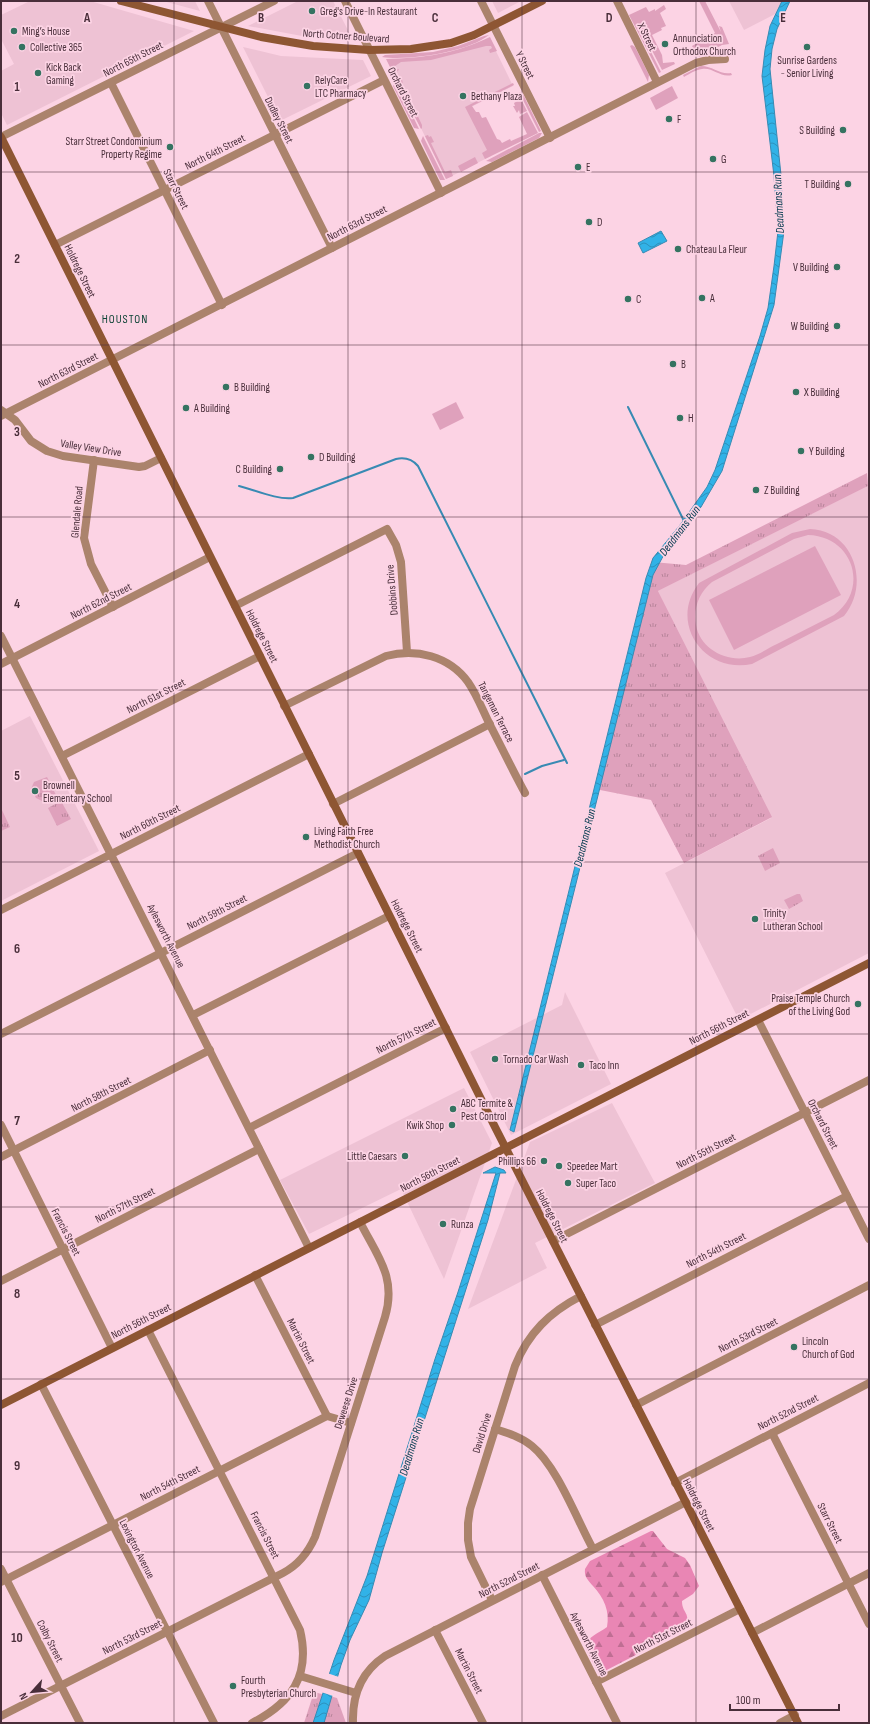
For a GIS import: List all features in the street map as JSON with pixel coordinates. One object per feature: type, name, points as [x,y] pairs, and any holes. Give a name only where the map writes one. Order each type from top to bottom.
[{"type":"main road","name":"North Cotner Boulevard","points":[[120,1],[144,6]]},
{"type":"main road","name":"North Cotner Boulevard","points":[[130,1],[221,28],[300,44],[369,50],[406,50],[439,46],[463,39],[493,26],[542,1]]},
{"type":"main road","name":"Holdrege Street","points":[[1,137],[505,1149],[796,1719]]},
{"type":"main road","name":"North 56th Street","points":[[1,1405],[869,963]]},
{"type":"street","name":"Dudley Street","points":[[208,1],[332,248]]},
{"type":"street","name":"North 65th Street","points":[[1,137],[274,1]]},
{"type":"street","name":"Orchard Street","points":[[345,1],[441,193]]},
{"type":"street","name":"Y Street","points":[[481,1],[550,138]]},
{"type":"street","name":"X Street","points":[[617,1],[657,82]]},
{"type":"street","name":"North 63rd Street","points":[[3,413],[222,305],[657,82],[696,63],[708,60],[725,59]]},
{"type":"street","name":"North 64th Street","points":[[55,245],[384,80]]},
{"type":"street","name":"Starr Street","points":[[111,83],[222,305]]},
{"type":"street","name":"Valley View Drive","points":[[3,413],[15,420],[31,440],[48,451],[63,456],[142,466],[161,458]]},
{"type":"street","name":"Glendale Road","points":[[94,460],[84,538],[91,564],[113,607]]},
{"type":"street","name":"Dobbins Drive","points":[[235,606],[387,529],[396,545],[401,562],[407,652]]},
{"type":"street","name":"North 62nd Street","points":[[1,664],[210,557]]},
{"type":"street","name":"Aylesworth Avenue","points":[[1,636],[309,1248]]},
{"type":"street","points":[[284,706],[375,660],[392,654],[407,652]]},
{"type":"street","name":"Tangeman Terrace","points":[[407,652],[426,654],[437,658],[458,671],[472,689],[525,794]]},
{"type":"street","name":"North 61st Street","points":[[62,756],[260,656]]},
{"type":"street","points":[[333,804],[490,724]]},
{"type":"street","name":"North 60th Street","points":[[1,910],[308,754]]},
{"type":"street","name":"North 59th Street","points":[[1,1034],[358,853]]},
{"type":"street","points":[[193,1015],[389,916]]},
{"type":"street","name":"Orchard Street","points":[[758,1020],[869,1239]]},
{"type":"street","name":"North 57th Street","points":[[249,1128],[446,1028]]},
{"type":"street","name":"North 58th Street","points":[[1,1157],[210,1050]]},
{"type":"street","name":"North 55th Street","points":[[553,1241],[869,1080]]},
{"type":"street","name":"Francis Street","points":[[1,1125],[112,1348]]},
{"type":"street","name":"North 57th Street","points":[[1,1281],[259,1149]]},
{"type":"street","name":"North 54th Street","points":[[595,1325],[847,1196]]},
{"type":"street","name":"Deweese Drive","points":[[274,1577],[297,1563],[313,1543],[385,1317],[389,1299],[388,1281],[385,1270],[360,1222]]},
{"type":"street","name":"Martin Street","points":[[255,1275],[327,1416]]},
{"type":"street","name":"North 53rd Street","points":[[636,1404],[869,1285]]},
{"type":"street","name":"David Drive","points":[[492,1600],[473,1562],[469,1546],[468,1529],[470,1509],[515,1366],[526,1343],[549,1316],[581,1296]]},
{"type":"street","name":"Francis Street","points":[[148,1330],[300,1630],[304,1650],[300,1676]]},
{"type":"street","name":"Lexington Avenue","points":[[41,1384],[214,1723]]},
{"type":"street","name":"North 52nd Street","points":[[675,1483],[868,1385]]},
{"type":"street","points":[[327,1416],[351,1423]]},
{"type":"street","name":"North 54th Street","points":[[4,1580],[327,1416]]},
{"type":"street","points":[[495,1429],[525,1441],[543,1457],[553,1471],[593,1549]]},
{"type":"street","name":"Starr Street","points":[[772,1433],[869,1624]]},
{"type":"street","name":"North 52nd Street","points":[[356,1693],[358,1686],[366,1674],[382,1657],[686,1502]]},
{"type":"street","name":"Colby Street","points":[[1,1569],[4,1580],[80,1723]]},
{"type":"street","points":[[752,1633],[869,1573]]},
{"type":"street","name":"Aylesworth Avenue","points":[[542,1575],[617,1723]]},
{"type":"street","name":"North 53rd Street","points":[[1,1716],[274,1577]]},
{"type":"street","name":"North 51st Street","points":[[596,1682],[740,1609]]},
{"type":"street","name":"Martin Street","points":[[435,1630],[483,1723]]},
{"type":"street","points":[[252,1723],[269,1714],[282,1704],[293,1691],[300,1676],[356,1693],[353,1704],[354,1723]]},
{"type":"street","points":[[780,1723],[796,1719]]},
{"type":"shaded area","points":[[30,1],[90,1],[194,31],[7,125],[1,113],[1,71],[14,64],[1,39],[1,15]]},
{"type":"shaded area","points":[[163,1],[195,1],[200,11]]},
{"type":"shaded area","points":[[298,1],[333,1],[353,40],[302,36],[248,26]]},
{"type":"shaded area","points":[[492,1],[521,1],[498,13]]},
{"type":"shaded area","points":[[729,1],[781,1],[785,9],[744,30]]},
{"type":"shaded area","points":[[490,39],[513,86],[467,109],[491,156],[446,179],[388,61],[408,60],[452,53]]},
{"type":"shaded area","points":[[243,47],[281,56],[363,60],[371,76],[280,121]]},
{"type":"shaded area","points":[[868,486],[869,953],[739,1020],[665,873],[771,818],[658,591]]},
{"type":"shaded area","name":"Brownell Elementary School","points":[[30,716],[99,851],[1,901],[1,731]]},
{"type":"shaded area","points":[[565,992],[611,1084],[511,1135],[470,1052],[562,1005]]},
{"type":"shaded area","points":[[464,1088],[492,1143],[444,1279],[401,1189],[309,1234],[280,1180]]},
{"type":"shaded area","points":[[612,1103],[655,1183],[535,1243],[547,1268],[468,1309],[530,1142]]},
{"type":"green space","points":[[699,1],[705,1],[721,32],[719,26],[722,27],[729,44],[722,45],[699,57],[692,46],[715,33]]},
{"type":"green space","points":[[664,5],[666,9],[660,13],[666,26],[661,28],[662,30],[652,35],[662,55],[663,63],[674,62],[675,64],[662,70],[638,23],[637,24],[661,72],[659,73],[629,15],[646,7],[649,12],[655,9],[655,11]]},
{"type":"green space","points":[[489,35],[467,46],[438,54],[407,58],[382,57],[385,55],[433,52],[458,46]]},
{"type":"green space","points":[[490,37],[497,51],[490,53],[489,50],[492,48],[491,46],[486,46],[431,60],[401,62],[395,66],[395,69],[399,69],[398,71],[393,73],[386,59],[413,58],[439,54],[477,43]]},
{"type":"green space","points":[[632,45],[635,47],[649,75],[648,82],[630,46]]},
{"type":"green space","points":[[701,66],[709,67],[723,73],[731,73],[732,75],[728,76],[702,69],[692,72],[684,77],[683,75]]},
{"type":"green space","points":[[402,79],[403,85],[422,125],[421,129],[396,80]]},
{"type":"green space","points":[[396,81],[419,129],[414,128],[393,86]]},
{"type":"green space","points":[[513,83],[514,85],[472,106],[476,112],[479,112],[482,118],[486,117],[497,139],[502,143],[527,134],[519,117],[527,112],[538,133],[485,159],[482,153],[487,150],[465,107]]},
{"type":"green space","points":[[672,86],[678,98],[656,110],[650,98]]},
{"type":"green space","points":[[519,92],[523,94],[541,131],[539,132]]},
{"type":"green space","points":[[521,99],[527,111],[520,114],[519,110],[517,113],[513,106],[515,106],[514,103]]},
{"type":"green space","points":[[539,133],[542,133],[539,138],[492,162],[486,161]]},
{"type":"green space","points":[[428,135],[429,137],[431,136],[434,142],[431,143],[445,172],[451,170],[453,176],[446,179],[425,136]]},
{"type":"green space","points":[[423,136],[445,180],[440,180],[421,141]]},
{"type":"green space","points":[[475,157],[478,163],[461,172],[458,166]]},
{"type":"green space","points":[[456,402],[464,418],[440,430],[432,414]]},
{"type":"green space","points":[[867,473],[868,486],[658,591],[772,817],[684,863],[651,800],[595,789],[653,562],[686,565]]},
{"type":"green space","points":[[810,529],[825,532],[838,539],[847,549],[854,562],[857,575],[856,590],[852,603],[844,616],[752,664],[735,665],[719,661],[706,653],[696,642],[689,629],[687,614],[690,598],[699,583],[792,533]],"holes":[[[808,535],[824,538],[836,544],[845,554],[851,566],[853,579],[851,592],[845,604],[834,615],[750,657],[732,658],[724,656],[716,652],[703,641],[696,625],[695,613],[700,596],[707,586],[794,539]]]},
{"type":"green space","points":[[815,546],[841,595],[734,650],[709,600]]},
{"type":"green space","points":[[47,777],[57,797],[46,803],[36,798],[31,789],[34,782]]},
{"type":"green space","points":[[61,801],[71,819],[57,826],[48,808]]},
{"type":"green space","points":[[1,808],[10,827],[1,831]]},
{"type":"green space","points":[[773,848],[780,863],[765,871],[758,856]]},
{"type":"green space","points":[[800,894],[803,901],[789,909],[784,900]]},
{"type":"green space","points":[[653,1531],[667,1549],[685,1558],[690,1565],[699,1586],[693,1594],[682,1601],[683,1608],[687,1616],[686,1629],[599,1674],[585,1647],[588,1640],[607,1627],[608,1616],[603,1600],[587,1578],[585,1569],[590,1561]]},
{"type":"green space","points":[[314,1692],[337,1698],[346,1723],[304,1723]]},
{"type":"water","name":"Deadmans Run","points":[[782,1],[790,1],[777,29],[772,49],[770,69],[781,175],[784,231],[774,305],[722,471],[701,507],[667,549],[653,575],[514,1132],[510,1130],[646,578],[653,558],[680,525],[707,487],[715,470],[768,308],[778,231],[774,176],[762,76],[770,26]]},
{"type":"water","points":[[661,231],[667,241],[643,253],[638,243]]},
{"type":"water","name":"Deadmans Run","points":[[495,1167],[504,1170],[506,1173],[500,1173],[488,1220],[382,1553],[369,1600],[350,1640],[324,1723],[313,1723],[334,1660],[367,1576],[435,1359],[496,1173],[483,1173]]},
{"type":"pier","points":[[327,1673],[339,1677],[333,1696],[321,1692]]},
{"type":"waterway","name":"Deadmans Run","points":[[628,407],[684,521]]},
{"type":"waterway","points":[[239,486],[280,498],[293,498],[396,459],[408,459],[416,464],[567,763]]},
{"type":"waterway","points":[[525,774],[542,766],[564,760]]},
{"type":"place","name":"Greg's Drive-In Restaurant","points":[[312,11]]},
{"type":"place","name":"Ming’s House","points":[[14,31]]},
{"type":"place","name":"Annunciation Orthodox Church","points":[[665,44]]},
{"type":"place","name":"Collective 365","points":[[22,47]]},
{"type":"place","name":"Sunrise Gardens - Senior Living","points":[[807,47]]},
{"type":"place","name":"Kick Back Gaming","points":[[38,73]]},
{"type":"place","name":"RelyCare LTC Pharmacy","points":[[307,86]]},
{"type":"place","name":"Bethany Plaza","points":[[463,96]]},
{"type":"place","name":"F","points":[[669,119]]},
{"type":"place","name":"S Building","points":[[843,130]]},
{"type":"place","name":"Starr Street Condominium Property Regime","points":[[170,147]]},
{"type":"place","name":"G","points":[[713,159]]},
{"type":"place","name":"E","points":[[578,167]]},
{"type":"place","name":"T Building","points":[[848,184]]},
{"type":"place","name":"D","points":[[589,222]]},
{"type":"place","name":"Chateau La Fleur","points":[[678,249]]},
{"type":"place","name":"V Building","points":[[837,267]]},
{"type":"place","name":"A","points":[[702,298]]},
{"type":"place","name":"C","points":[[628,299]]},
{"type":"place","name":"W Building","points":[[837,326]]},
{"type":"place","name":"B","points":[[673,364]]},
{"type":"place","name":"B Building","points":[[226,387]]},
{"type":"place","name":"X Building","points":[[796,392]]},
{"type":"place","name":"A Building","points":[[186,408]]},
{"type":"place","name":"H","points":[[680,418]]},
{"type":"place","name":"Y Building","points":[[801,451]]},
{"type":"place","name":"D Building","points":[[311,457]]},
{"type":"place","name":"C Building","points":[[280,469]]},
{"type":"place","name":"Z Building","points":[[756,490]]},
{"type":"place","name":"Brownell Elementary School","points":[[35,791]]},
{"type":"place","name":"Living Faith Free Methodist Church","points":[[306,837]]},
{"type":"place","name":"Trinity Lutheran School","points":[[755,919]]},
{"type":"place","name":"Praise Temple Church of the Living God","points":[[858,1004]]},
{"type":"place","name":"Tornado Car Wash","points":[[495,1059]]},
{"type":"place","name":"Taco Inn","points":[[581,1065]]},
{"type":"place","name":"ABC Termite & Pest Control","points":[[453,1109]]},
{"type":"place","name":"Kwik Shop","points":[[452,1125]]},
{"type":"place","name":"Little Caesars","points":[[405,1156]]},
{"type":"place","name":"Phillips 66","points":[[544,1161]]},
{"type":"place","name":"Speedee Mart","points":[[559,1166]]},
{"type":"place","name":"Super Taco","points":[[568,1183]]},
{"type":"place","name":"Runza","points":[[443,1224]]},
{"type":"place","name":"Lincoln Church of God","points":[[794,1347]]},
{"type":"place","name":"Fourth Presbyterian Church","points":[[233,1686]]},
{"type":"district","name":"HOUSTON","points":[[125,319]]}]
